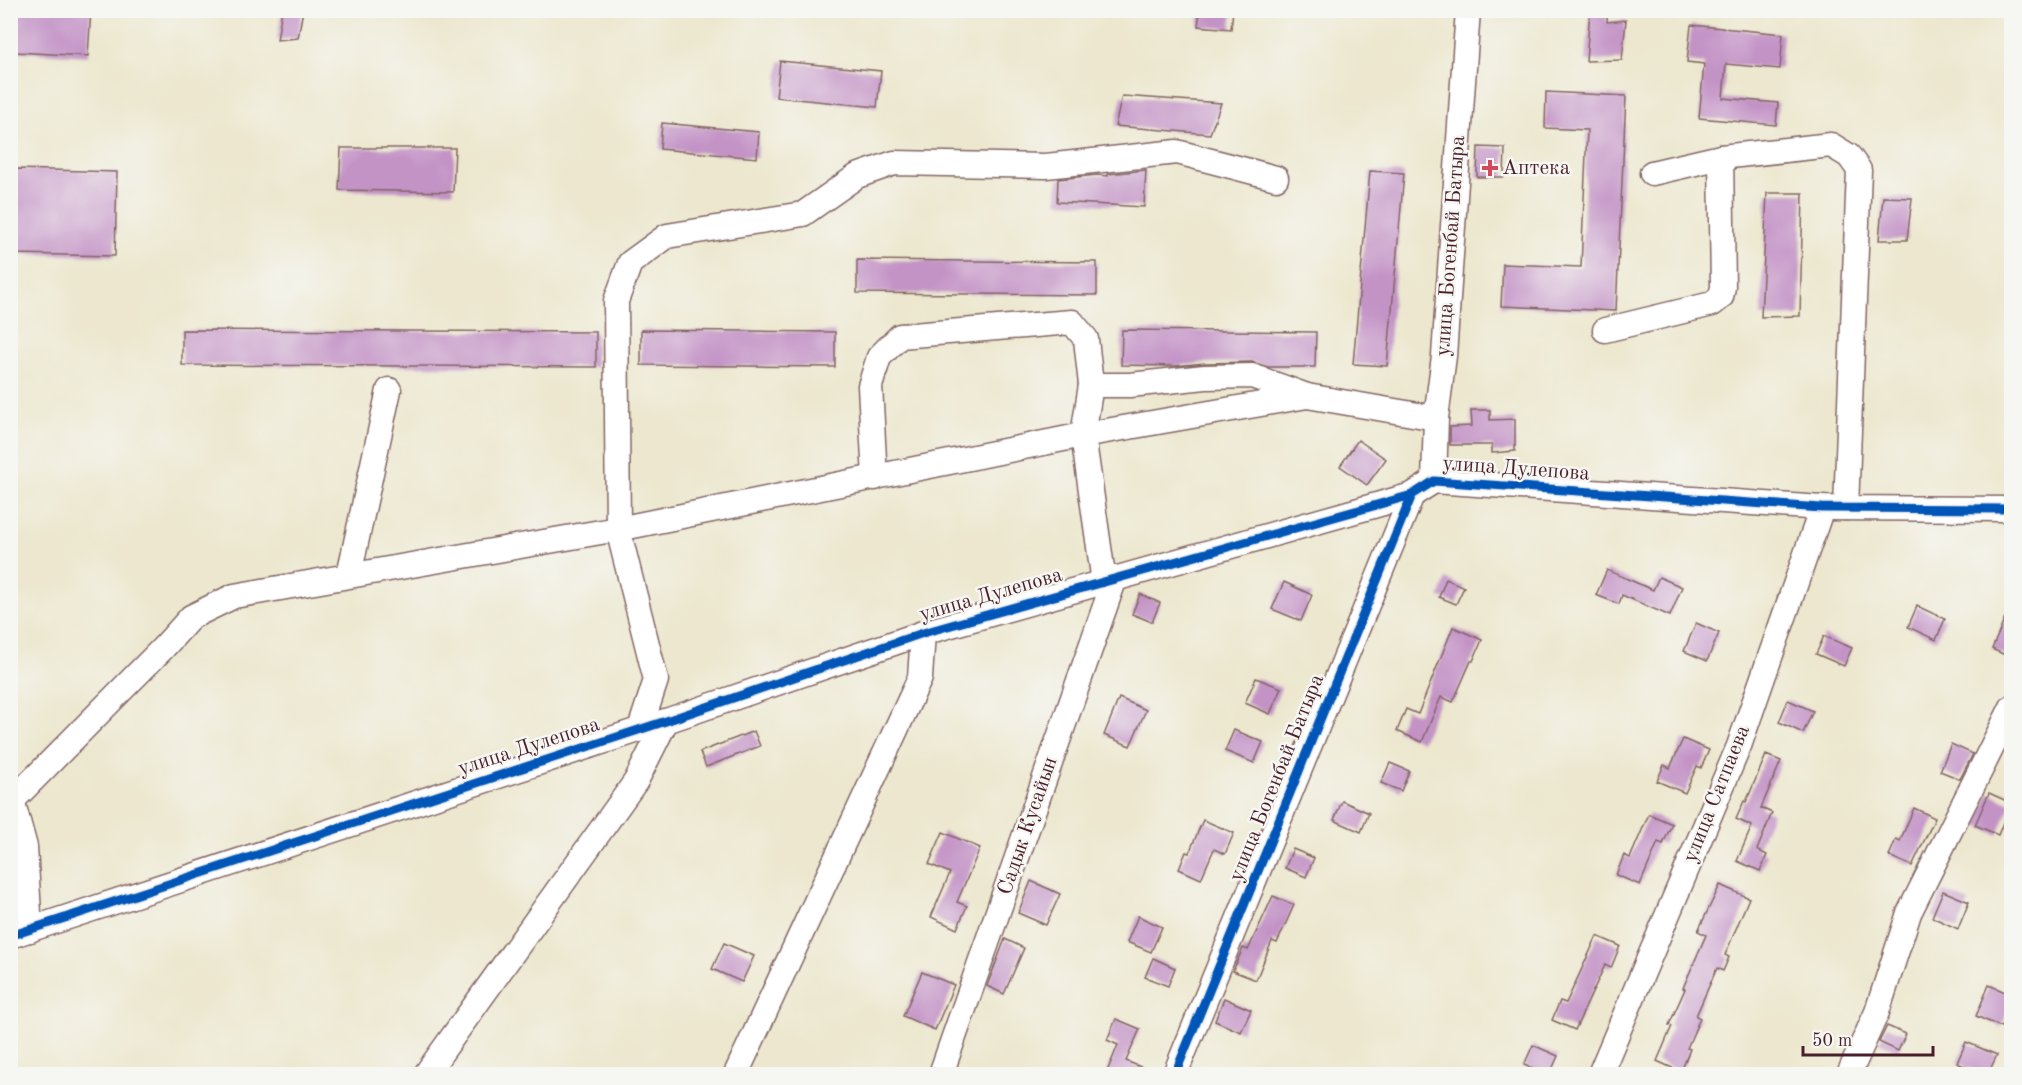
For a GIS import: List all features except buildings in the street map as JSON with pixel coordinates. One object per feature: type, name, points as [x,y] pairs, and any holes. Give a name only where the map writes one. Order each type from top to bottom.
[{"type":"street","name":"улица Богенбай Батыра","points":[[1434,481],[1436,418],[1444,356],[1468,10]]},
{"type":"street","points":[[1652,173],[1721,157],[1831,145],[1849,156],[1859,170],[1846,508]]},
{"type":"street","points":[[640,729],[656,680],[618,529],[616,301],[630,263],[667,236],[803,214],[857,176],[894,163],[1046,166],[1177,152],[1276,178]]},
{"type":"street","points":[[1605,330],[1712,304],[1721,297],[1723,287],[1721,157]]},
{"type":"street","points":[[875,478],[870,386],[879,357],[900,336],[1072,322],[1086,339],[1091,385],[1083,435],[1110,580]]},
{"type":"street","points":[[1091,385],[1130,385],[1205,377],[1252,376],[1307,396],[1436,418]]},
{"type":"street","points":[[349,575],[389,390]]},
{"type":"street","points":[[20,933],[25,847],[12,796],[164,647],[191,617],[234,596],[618,529],[1083,435],[1307,396]]},
{"type":"street","name":"улица Дулепова","points":[[20,933],[666,721],[924,633],[1412,495],[1434,481],[1822,508],[2012,508]]},
{"type":"street","name":"улица Богенбай Батыра","points":[[1175,1074],[1412,495]]},
{"type":"street","name":"улица Сатпаева","points":[[1600,1074],[1739,746],[1822,508]]},
{"type":"street","name":"Садык Кусайын","points":[[941,1074],[1110,580]]},
{"type":"street","points":[[736,1074],[920,678],[924,633]]},
{"type":"street","points":[[1849,1074],[1877,1012],[1909,913],[2012,707]]},
{"type":"street","points":[[426,1074],[636,781],[666,721]]},
{"type":"cycle path","points":[[10,936],[666,721],[923,633],[1412,495],[1434,481],[1822,508],[2012,509]]},
{"type":"cycle path","points":[[1175,1074],[1412,495]]},
{"type":"place","name":"Аптека","points":[[1490,168]]}]
